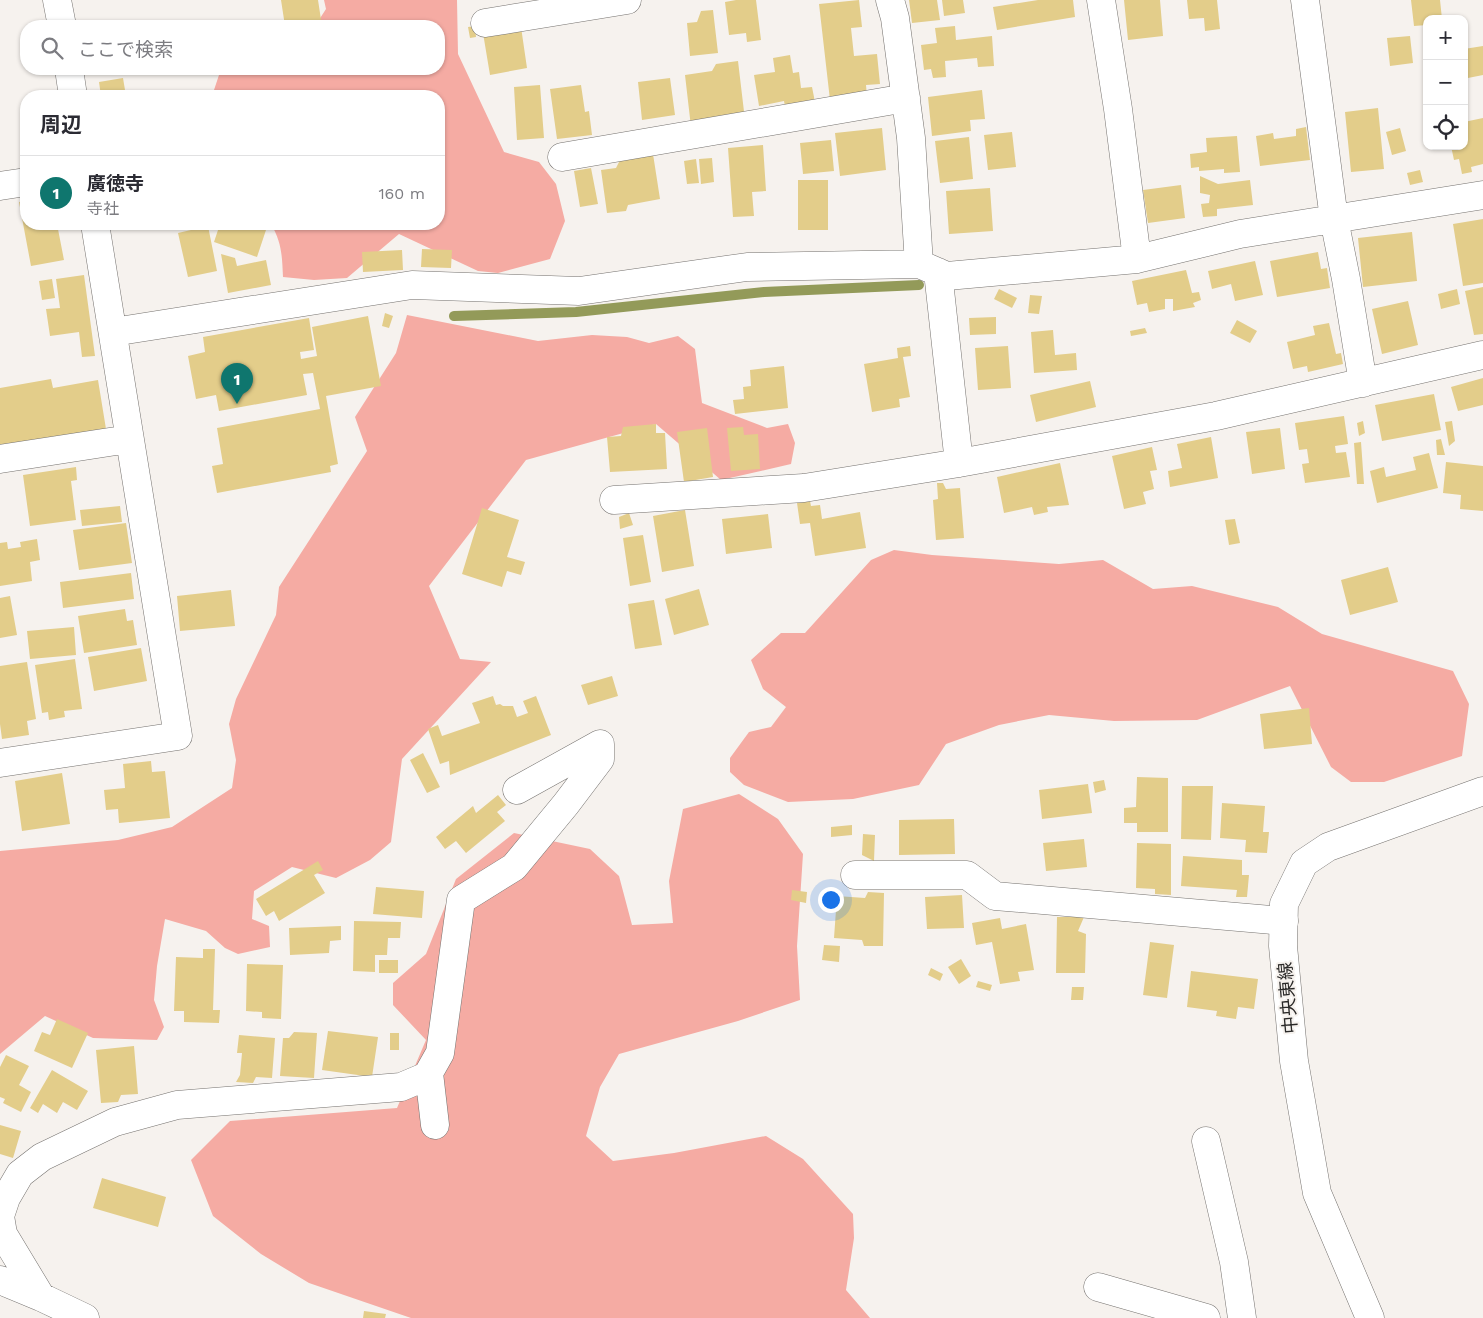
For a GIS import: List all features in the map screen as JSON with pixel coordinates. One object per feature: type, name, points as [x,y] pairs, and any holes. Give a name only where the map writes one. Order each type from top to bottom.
[{"type":"street","points":[[57,0],[61,20]]},
{"type":"street","points":[[485,23],[627,0]]},
{"type":"street","points":[[890,0],[895,18],[929,268],[959,463]]},
{"type":"street","points":[[1100,0],[1118,109],[1137,259]]},
{"type":"street","points":[[1305,0],[1334,219],[1363,383]]},
{"type":"street","points":[[70,75],[72,90]]},
{"type":"street","points":[[562,157],[906,98]]},
{"type":"street","points":[[0,186],[20,183]]},
{"type":"street","points":[[113,332],[412,285],[579,291],[747,267],[929,268],[947,276],[1137,259],[1240,234],[1483,195]]},
{"type":"street","points":[[0,763],[178,736],[95,230]]},
{"type":"street","points":[[614,500],[804,488],[959,463],[1216,416],[1483,355]]},
{"type":"street","points":[[0,459],[129,438]]},
{"type":"street","points":[[41,1296],[4,1234],[0,1216],[6,1198],[20,1174],[42,1157],[115,1122],[177,1105],[401,1087],[427,1076],[440,1053],[461,900],[514,867],[600,759],[600,744],[517,790]]},
{"type":"street","name":"中央東線","points":[[1370,1318],[1318,1193],[1294,1061],[1283,946],[1284,904],[1304,863],[1328,847],[1483,791]]},
{"type":"street","points":[[856,874],[967,875],[995,896],[1284,922]]},
{"type":"street","points":[[429,1073],[435,1125]]},
{"type":"street","points":[[1206,1140],[1234,1262],[1242,1318]]},
{"type":"street","points":[[0,1280],[41,1296],[85,1318]]},
{"type":"street","points":[[1098,1287],[1206,1318]]},
{"type":"shaded area","points":[[324,0],[457,0],[458,54],[504,152],[539,162],[556,184],[565,221],[550,259],[498,273],[478,271],[399,234],[347,278],[314,280],[283,277],[282,256],[274,230],[445,230],[445,90],[214,90],[219,75],[445,75],[445,20],[319,20],[326,9]]},
{"type":"shaded area","points":[[407,315],[538,341],[592,335],[627,337],[649,343],[678,336],[695,349],[702,403],[767,428],[788,424],[795,443],[791,464],[721,480],[656,424],[526,460],[429,586],[460,659],[491,662],[402,759],[391,842],[370,860],[336,878],[292,867],[254,891],[252,919],[269,926],[270,947],[238,954],[225,948],[206,931],[165,919],[157,966],[154,1000],[164,1027],[157,1040],[93,1038],[45,1016],[0,1054],[0,851],[118,840],[172,827],[232,788],[236,760],[229,724],[236,699],[276,615],[279,587],[367,451],[355,417],[396,353]]},
{"type":"shaded area","points":[[894,550],[932,555],[1059,564],[1103,560],[1153,589],[1192,586],[1278,607],[1322,634],[1453,671],[1469,704],[1462,756],[1384,782],[1351,782],[1331,767],[1290,686],[1197,720],[1114,721],[1049,715],[999,725],[946,744],[919,785],[853,799],[788,802],[744,785],[730,772],[730,758],[749,732],[771,727],[786,707],[763,689],[751,660],[781,633],[805,633],[871,560]]},
{"type":"shaded area","points":[[739,794],[778,819],[803,854],[797,946],[800,1000],[738,1021],[619,1054],[600,1087],[586,1136],[613,1161],[674,1153],[766,1136],[803,1159],[853,1214],[854,1238],[846,1290],[870,1318],[411,1318],[309,1283],[261,1254],[213,1216],[191,1160],[230,1121],[397,1108],[426,1040],[393,1005],[393,983],[426,954],[456,879],[514,833],[590,849],[619,876],[632,925],[673,923],[669,881],[683,809]]},
{"type":"building","points":[[281,0],[318,0],[321,20],[284,20]]},
{"type":"building","points":[[756,0],[761,40],[747,42],[746,33],[729,35],[725,2]]},
{"type":"building","points":[[859,0],[862,27],[851,28],[854,56],[877,54],[880,84],[866,85],[867,96],[830,100],[819,4]]},
{"type":"building","points":[[909,0],[937,0],[940,20],[912,23]]},
{"type":"building","points":[[942,0],[963,0],[965,13],[944,16]]},
{"type":"building","points":[[1038,0],[1073,0],[1075,17],[997,30],[993,7]]},
{"type":"building","points":[[1124,0],[1160,0],[1163,36],[1128,40]]},
{"type":"building","points":[[1187,0],[1217,0],[1220,29],[1205,31],[1204,18],[1189,19]]},
{"type":"building","points":[[1411,0],[1440,0],[1442,15],[1423,15],[1423,25],[1414,26]]},
{"type":"building","points":[[713,10],[718,53],[690,56],[687,23],[697,22],[701,11]]},
{"type":"building","points":[[475,26],[476,37],[470,38],[468,27]]},
{"type":"building","points":[[955,26],[956,40],[992,36],[994,66],[978,67],[977,58],[945,61],[946,77],[933,78],[931,69],[924,70],[921,45],[937,43],[935,28]]},
{"type":"building","points":[[521,27],[527,68],[490,75],[483,33]]},
{"type":"building","points":[[1410,36],[1413,63],[1390,66],[1387,38]]},
{"type":"building","points":[[1483,46],[1483,75],[1468,78],[1468,48]]},
{"type":"building","points":[[790,55],[793,73],[799,72],[801,88],[812,87],[816,107],[786,112],[784,101],[759,106],[754,75],[775,72],[773,58]]},
{"type":"building","points":[[738,61],[745,120],[691,127],[685,75],[712,71],[716,64]]},
{"type":"building","points":[[123,78],[125,90],[100,90],[99,82]]},
{"type":"building","points":[[670,78],[675,115],[642,120],[638,82]]},
{"type":"building","points":[[540,85],[544,138],[517,140],[514,87]]},
{"type":"building","points":[[581,85],[585,112],[589,111],[592,135],[557,139],[550,89]]},
{"type":"building","points":[[982,90],[985,119],[970,120],[971,131],[932,136],[928,97]]},
{"type":"building","points":[[1378,108],[1384,169],[1351,172],[1345,112]]},
{"type":"building","points":[[1483,118],[1483,164],[1471,167],[1472,172],[1462,174],[1459,159],[1454,160],[1452,150],[1468,150],[1468,121]]},
{"type":"building","points":[[1306,127],[1310,160],[1260,166],[1256,136],[1273,133],[1274,139],[1296,136],[1296,129]]},
{"type":"building","points":[[882,128],[886,170],[840,176],[835,133]]},
{"type":"building","points":[[1400,128],[1406,151],[1392,155],[1386,132]]},
{"type":"building","points":[[1012,132],[1016,167],[988,170],[984,135]]},
{"type":"building","points":[[1237,136],[1240,172],[1224,173],[1224,169],[1199,171],[1199,167],[1191,168],[1190,154],[1207,152],[1206,138]]},
{"type":"building","points":[[969,137],[973,179],[940,183],[935,141]]},
{"type":"building","points":[[831,140],[834,171],[803,174],[800,143]]},
{"type":"building","points":[[763,145],[766,191],[752,192],[754,216],[733,217],[728,148]]},
{"type":"building","points":[[653,154],[660,199],[628,205],[626,211],[607,213],[601,170],[616,168],[620,160]]},
{"type":"building","points":[[712,158],[714,182],[701,184],[699,159]]},
{"type":"building","points":[[696,159],[699,183],[687,184],[684,161]]},
{"type":"building","points":[[591,168],[598,204],[580,207],[574,171]]},
{"type":"building","points":[[1420,170],[1423,182],[1410,185],[1407,173]]},
{"type":"building","points":[[1200,176],[1218,184],[1250,180],[1253,205],[1217,209],[1217,216],[1203,217],[1201,204],[1209,203],[1210,195],[1200,193]]},
{"type":"building","points":[[798,180],[828,180],[828,230],[798,230]]},
{"type":"building","points":[[1181,185],[1185,218],[1148,223],[1143,190]]},
{"type":"building","points":[[990,188],[993,231],[949,234],[946,191]]},
{"type":"building","points":[[1483,219],[1483,283],[1463,286],[1453,224]]},
{"type":"building","points":[[24,230],[58,230],[64,260],[31,266]]},
{"type":"building","points":[[191,230],[209,230],[217,271],[188,277],[178,233]]},
{"type":"building","points":[[218,230],[266,230],[257,257],[214,242]]},
{"type":"building","points":[[1412,232],[1417,281],[1363,287],[1358,238]]},
{"type":"building","points":[[422,249],[452,250],[451,268],[421,267]]},
{"type":"building","points":[[402,250],[403,270],[363,272],[362,252]]},
{"type":"building","points":[[1318,252],[1321,269],[1327,268],[1330,288],[1277,297],[1270,261]]},
{"type":"building","points":[[221,254],[235,258],[237,266],[266,260],[271,285],[228,293]]},
{"type":"building","points":[[1255,261],[1263,295],[1235,301],[1231,284],[1212,289],[1208,271]]},
{"type":"building","points":[[1186,270],[1192,293],[1199,292],[1201,300],[1193,303],[1195,307],[1173,311],[1173,299],[1165,299],[1165,309],[1149,312],[1147,303],[1137,305],[1132,281]]},
{"type":"building","points":[[84,275],[95,356],[82,357],[79,332],[50,336],[46,309],[60,308],[56,279]]},
{"type":"building","points":[[52,279],[55,298],[42,300],[39,281]]},
{"type":"building","points":[[1483,287],[1483,334],[1474,335],[1465,291]]},
{"type":"building","points":[[999,289],[1017,298],[1012,308],[994,299]]},
{"type":"building","points":[[1457,289],[1460,304],[1441,309],[1438,294]]},
{"type":"building","points":[[1030,295],[1042,296],[1039,314],[1028,313]]},
{"type":"building","points":[[1408,301],[1418,345],[1382,354],[1372,309]]},
{"type":"building","points":[[385,313],[393,316],[389,328],[382,326]]},
{"type":"building","points":[[368,316],[381,386],[326,396],[338,464],[330,466],[331,472],[217,493],[212,466],[223,464],[217,428],[320,409],[313,373],[303,374],[307,395],[219,411],[216,395],[196,399],[188,356],[205,352],[203,337],[309,318],[314,350],[300,352],[301,359],[317,356],[312,327]]},
{"type":"building","points":[[996,317],[996,334],[970,335],[969,318]]},
{"type":"building","points":[[1237,320],[1257,331],[1250,343],[1230,333]]},
{"type":"building","points":[[1329,323],[1336,354],[1341,353],[1343,364],[1308,372],[1307,366],[1293,369],[1287,342],[1315,335],[1313,326]]},
{"type":"building","points":[[1145,328],[1147,333],[1131,336],[1130,331]]},
{"type":"building","points":[[1053,330],[1055,355],[1076,353],[1077,370],[1034,373],[1031,332]]},
{"type":"building","points":[[910,346],[911,356],[903,357],[910,397],[899,399],[900,407],[872,412],[864,364],[898,358],[897,348]]},
{"type":"building","points":[[1008,346],[1011,388],[978,390],[975,348]]},
{"type":"building","points":[[784,366],[788,408],[735,414],[733,400],[744,399],[743,387],[751,386],[750,370]]},
{"type":"building","points":[[1483,378],[1483,405],[1458,411],[1451,387]]},
{"type":"building","points":[[51,379],[53,388],[98,380],[106,429],[0,446],[0,388]]},
{"type":"building","points":[[1090,381],[1096,407],[1036,422],[1030,395]]},
{"type":"building","points":[[1434,394],[1441,430],[1382,441],[1375,405]]},
{"type":"building","points":[[1344,416],[1348,444],[1335,446],[1336,453],[1346,452],[1350,477],[1305,483],[1302,464],[1309,463],[1307,449],[1299,450],[1295,423]]},
{"type":"building","points":[[1363,421],[1365,433],[1359,436],[1357,423]]},
{"type":"building","points":[[1452,421],[1455,441],[1449,446],[1445,422]]},
{"type":"building","points":[[656,424],[656,433],[665,433],[667,469],[610,472],[607,437],[621,436],[623,427]]},
{"type":"building","points":[[743,427],[744,435],[758,434],[760,469],[731,471],[727,428]]},
{"type":"building","points":[[707,428],[713,477],[684,482],[677,432]]},
{"type":"building","points":[[1280,428],[1285,469],[1252,474],[1246,432]]},
{"type":"building","points":[[1211,437],[1218,478],[1170,487],[1168,471],[1182,468],[1177,444]]},
{"type":"building","points":[[1441,439],[1445,455],[1437,455],[1436,440]]},
{"type":"building","points":[[1361,442],[1364,484],[1357,484],[1354,443]]},
{"type":"building","points":[[1152,447],[1157,470],[1150,471],[1154,489],[1143,492],[1146,504],[1124,509],[1112,456]]},
{"type":"building","points":[[1429,453],[1438,488],[1377,503],[1370,471],[1384,467],[1386,477],[1416,470],[1413,457]]},
{"type":"building","points":[[1446,462],[1483,466],[1483,511],[1460,509],[1461,495],[1443,493]]},
{"type":"building","points":[[1060,463],[1069,505],[1047,507],[1048,512],[1034,515],[1032,507],[1004,513],[997,477]]},
{"type":"building","points":[[76,467],[77,480],[71,481],[76,520],[30,526],[23,475]]},
{"type":"building","points":[[937,483],[943,483],[946,489],[960,488],[964,538],[936,540],[933,500],[938,499]]},
{"type":"building","points":[[810,501],[811,506],[820,505],[822,519],[860,512],[866,548],[815,556],[810,523],[800,524],[797,503]]},
{"type":"building","points":[[120,506],[122,522],[82,526],[80,510]]},
{"type":"building","points":[[482,508],[519,520],[507,557],[525,562],[521,575],[507,571],[502,587],[462,574]]},
{"type":"building","points":[[685,510],[694,566],[662,572],[653,516]]},
{"type":"building","points":[[629,513],[633,525],[620,529],[619,517]]},
{"type":"building","points":[[768,514],[772,548],[726,554],[722,519]]},
{"type":"building","points":[[1235,519],[1240,543],[1229,545],[1225,520]]},
{"type":"building","points":[[126,523],[132,563],[79,570],[73,530]]},
{"type":"building","points":[[643,535],[651,582],[630,586],[623,538]]},
{"type":"building","points":[[37,539],[40,560],[30,562],[32,581],[0,586],[0,543],[7,542],[8,549],[21,547],[20,542]]},
{"type":"building","points":[[1388,567],[1398,602],[1350,615],[1341,580]]},
{"type":"building","points":[[131,573],[134,599],[63,608],[60,582]]},
{"type":"building","points":[[699,589],[709,625],[674,635],[665,599]]},
{"type":"building","points":[[231,590],[235,626],[180,631],[177,596]]},
{"type":"building","points":[[10,596],[17,635],[0,638],[0,598]]},
{"type":"building","points":[[654,600],[662,645],[635,649],[628,604]]},
{"type":"building","points":[[125,609],[127,621],[133,620],[137,645],[84,653],[78,616]]},
{"type":"building","points":[[74,627],[76,655],[30,659],[27,631]]},
{"type":"building","points":[[141,648],[147,681],[94,691],[88,657]]},
{"type":"building","points":[[75,659],[82,709],[64,711],[65,717],[49,720],[48,712],[42,713],[35,665]]},
{"type":"building","points":[[27,662],[36,719],[27,721],[29,735],[2,739],[0,724],[0,666]]},
{"type":"building","points":[[612,676],[618,696],[588,705],[581,685]]},
{"type":"building","points":[[493,696],[496,705],[513,706],[517,717],[528,713],[523,701],[536,696],[551,735],[450,775],[449,761],[440,764],[428,729],[438,725],[442,736],[480,723],[472,703]]},
{"type":"building","points":[[1309,708],[1312,744],[1264,749],[1260,714]]},
{"type":"building","points":[[423,753],[440,787],[427,793],[410,760]]},
{"type":"building","points":[[151,761],[152,772],[165,771],[170,818],[119,823],[118,809],[106,810],[104,790],[125,788],[123,764]]},
{"type":"building","points":[[62,773],[70,824],[22,831],[15,781]]},
{"type":"building","points":[[1137,777],[1168,778],[1168,832],[1137,832],[1137,823],[1124,823],[1124,808],[1136,807]]},
{"type":"building","points":[[1104,780],[1106,790],[1095,793],[1093,782]]},
{"type":"building","points":[[1088,784],[1092,813],[1042,819],[1039,790]]},
{"type":"building","points":[[1182,786],[1213,786],[1211,840],[1181,839]]},
{"type":"building","points":[[498,795],[506,805],[497,812],[505,821],[466,853],[456,841],[445,849],[436,837],[473,806],[476,813]]},
{"type":"building","points":[[1222,803],[1265,806],[1263,832],[1269,832],[1267,853],[1245,852],[1246,840],[1220,838]]},
{"type":"building","points":[[954,819],[955,854],[899,855],[899,820]]},
{"type":"building","points":[[852,825],[852,835],[831,837],[831,827]]},
{"type":"building","points":[[863,834],[875,835],[874,861],[862,855]]},
{"type":"building","points":[[1084,839],[1087,867],[1046,871],[1043,843]]},
{"type":"building","points":[[1137,843],[1171,844],[1171,895],[1155,894],[1155,889],[1136,888]]},
{"type":"building","points":[[1183,856],[1242,860],[1242,875],[1249,875],[1247,897],[1236,897],[1237,890],[1181,886]]},
{"type":"building","points":[[318,861],[323,870],[314,875],[325,893],[279,921],[274,911],[266,916],[256,899]]},
{"type":"building","points":[[376,887],[424,891],[422,918],[373,914]]},
{"type":"building","points":[[792,890],[807,892],[806,903],[791,900]]},
{"type":"building","points":[[868,892],[884,893],[883,946],[864,946],[862,940],[834,938],[837,896],[865,898]]},
{"type":"building","points":[[962,895],[964,928],[927,929],[925,897]]},
{"type":"building","points":[[1057,917],[1084,917],[1078,931],[1086,934],[1085,973],[1056,973]]},
{"type":"building","points":[[1000,918],[1002,929],[1026,924],[1034,970],[1018,972],[1020,981],[1000,984],[992,942],[976,945],[972,923]]},
{"type":"building","points":[[354,921],[401,922],[400,938],[388,938],[387,955],[375,955],[375,972],[353,971]]},
{"type":"building","points":[[341,926],[341,940],[330,941],[329,953],[290,955],[289,928]]},
{"type":"building","points":[[1150,942],[1174,945],[1167,998],[1143,995]]},
{"type":"building","points":[[824,945],[840,946],[839,962],[822,960]]},
{"type":"building","points":[[203,949],[215,949],[213,1010],[220,1010],[219,1023],[184,1022],[184,1011],[174,1011],[176,957],[203,958]]},
{"type":"building","points":[[961,959],[971,976],[959,984],[948,967]]},
{"type":"building","points":[[379,960],[398,960],[398,973],[379,973]]},
{"type":"building","points":[[247,964],[283,965],[281,1019],[262,1018],[262,1012],[246,1011]]},
{"type":"building","points":[[931,968],[943,974],[940,981],[928,975]]},
{"type":"building","points":[[1191,971],[1258,979],[1254,1009],[1238,1007],[1236,1019],[1216,1016],[1217,1011],[1187,1007]]},
{"type":"building","points":[[978,981],[992,985],[990,991],[976,987]]},
{"type":"building","points":[[1072,987],[1084,987],[1083,1000],[1071,1000]]},
{"type":"building","points":[[57,1019],[88,1033],[72,1068],[34,1051],[42,1032],[50,1035]]},
{"type":"building","points":[[328,1031],[378,1037],[372,1077],[322,1070]]},
{"type":"building","points":[[294,1032],[317,1033],[314,1078],[280,1076],[283,1038],[289,1038]]},
{"type":"building","points":[[390,1033],[399,1033],[399,1050],[390,1050]]},
{"type":"building","points":[[239,1035],[275,1038],[272,1078],[256,1077],[253,1083],[236,1082],[240,1075],[242,1053],[237,1053]]},
{"type":"building","points":[[134,1046],[138,1094],[121,1095],[118,1102],[101,1103],[96,1050]]},
{"type":"building","points":[[6,1055],[29,1066],[19,1085],[31,1092],[21,1112],[3,1103],[5,1099],[0,1097],[0,1067]]},
{"type":"building","points":[[52,1070],[88,1091],[77,1110],[63,1102],[57,1113],[43,1104],[38,1113],[30,1108]]},
{"type":"building","points":[[0,1125],[21,1131],[13,1158],[0,1154]]},
{"type":"building","points":[[102,1178],[166,1197],[158,1227],[93,1208]]},
{"type":"building","points":[[364,1311],[386,1314],[385,1318],[363,1318]]},
{"type":"waterway","points":[[454,316],[576,312],[764,292],[919,285]]},
{"type":"place","name":"廣徳寺","points":[[237,404]]}]
